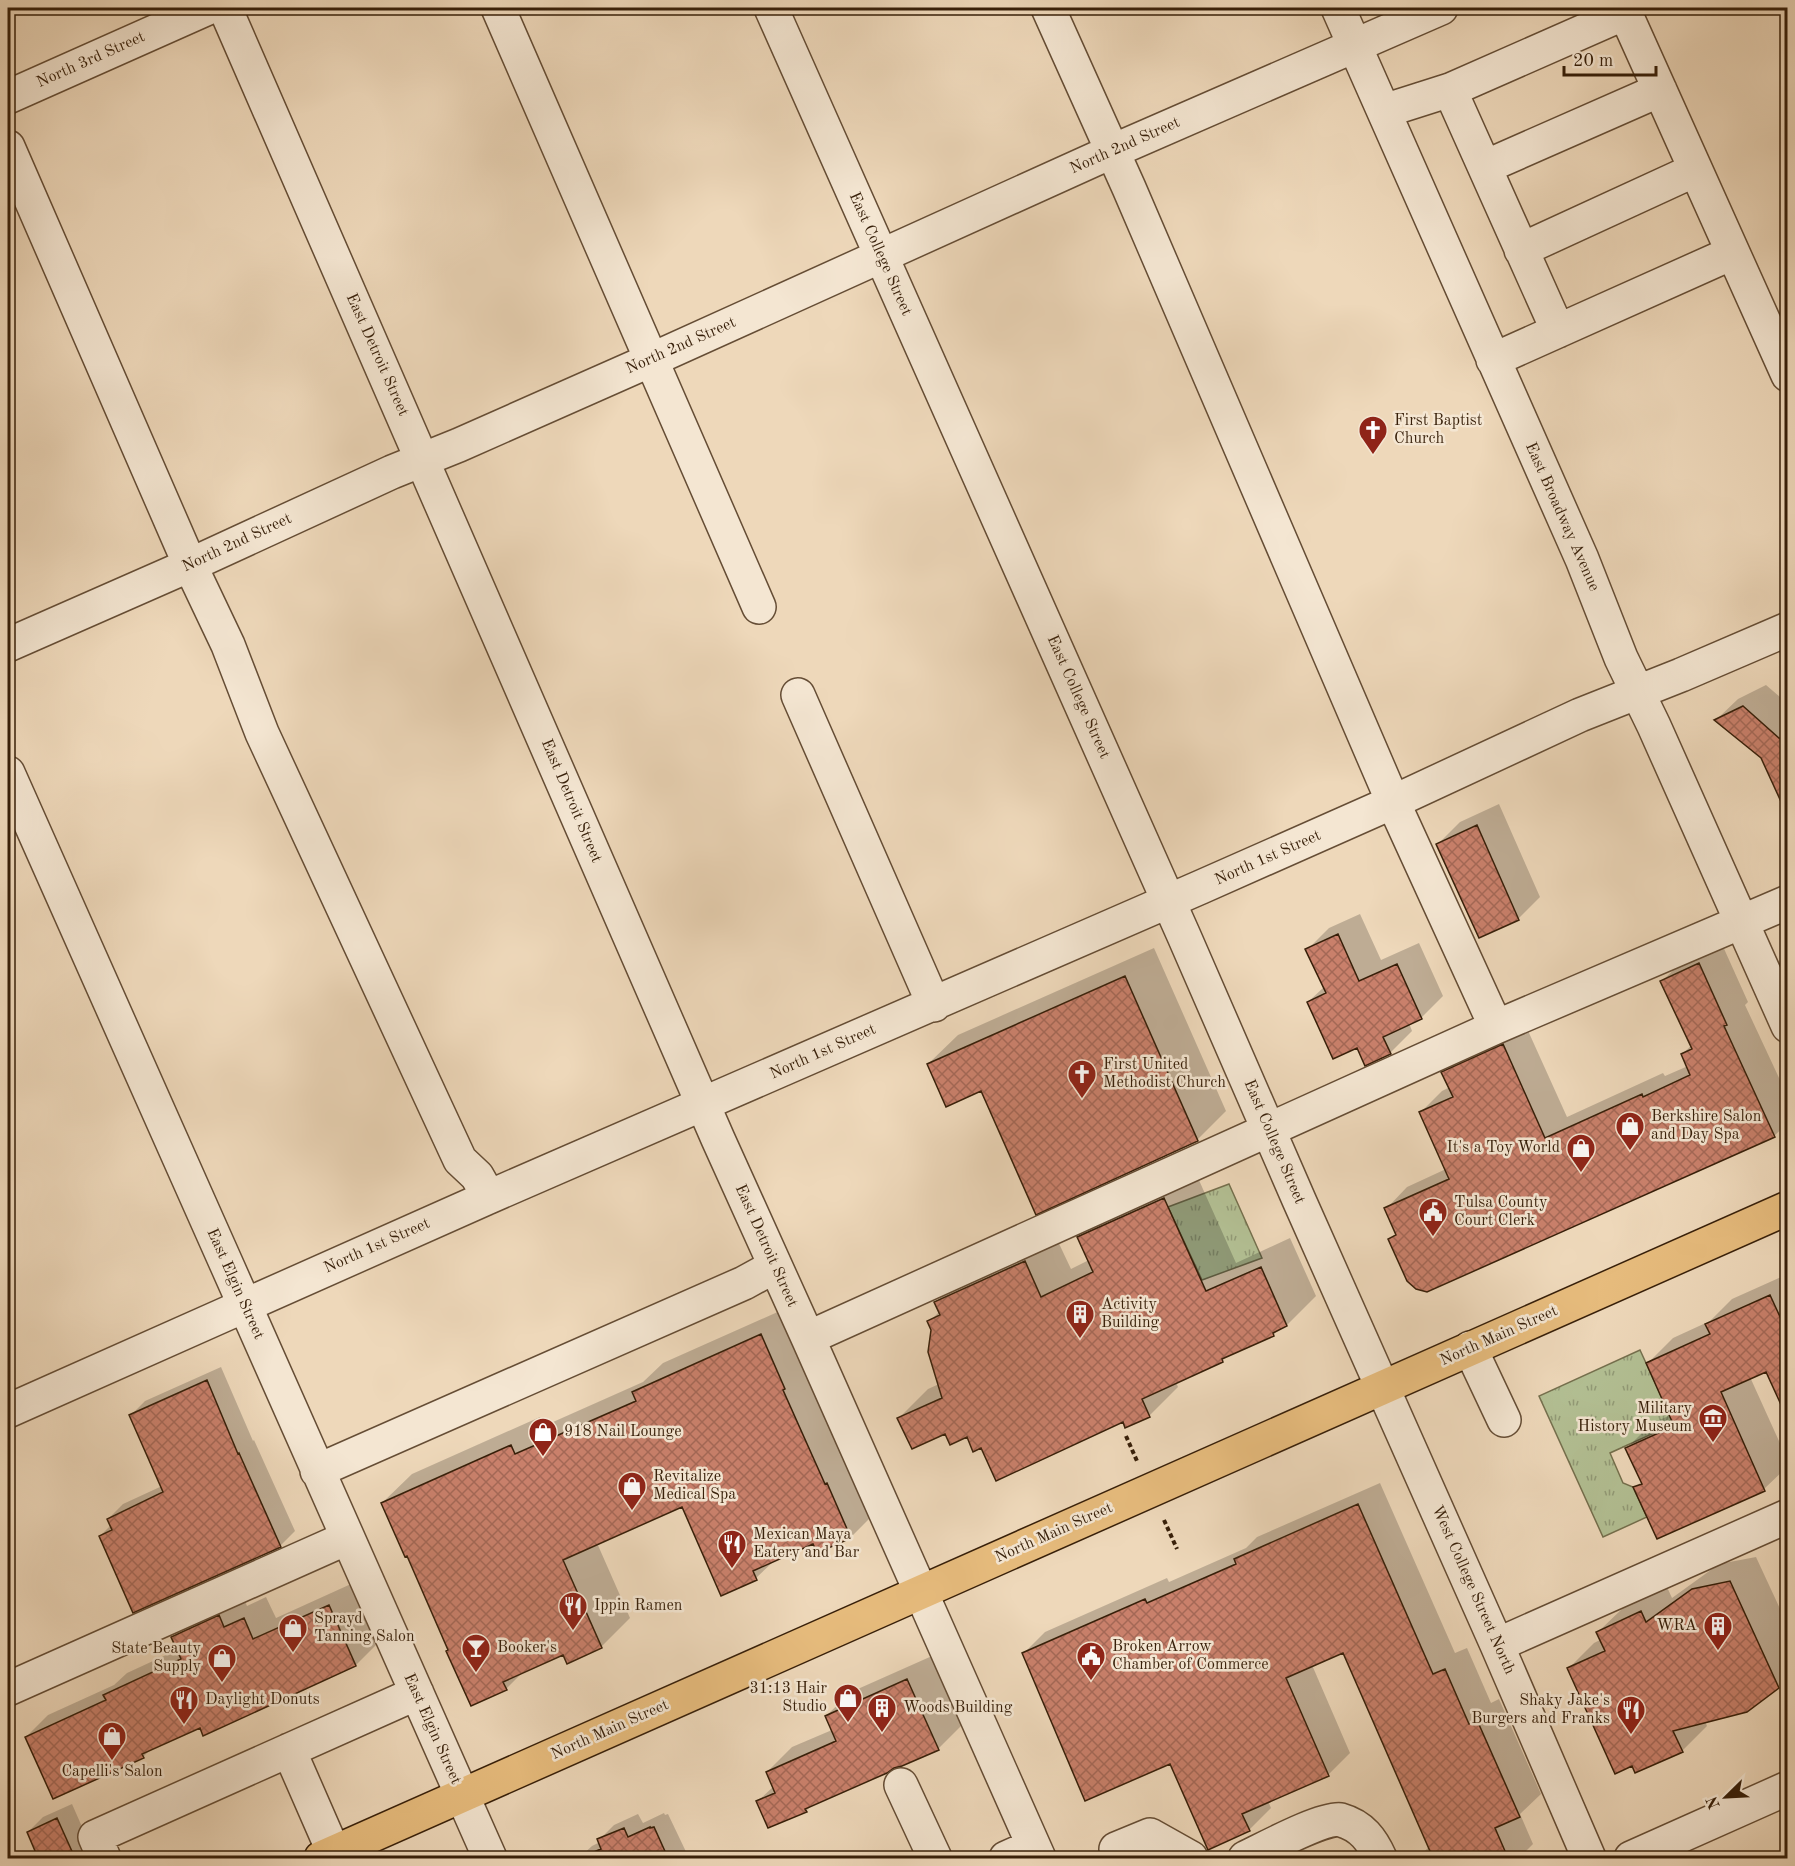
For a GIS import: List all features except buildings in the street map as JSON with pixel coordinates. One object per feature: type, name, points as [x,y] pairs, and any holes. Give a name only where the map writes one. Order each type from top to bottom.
[{"type":"main road","name":"North Main Street","points":[[328,1856],[1788,1208]]},
{"type":"street","name":"North 3rd Street","points":[[8,97],[208,8]]},
{"type":"street","name":"East Detroit Street","points":[[225,8],[703,1105],[920,1593],[1026,1854]]},
{"type":"street","points":[[498,8],[759,607]]},
{"type":"street","name":"East College Street","points":[[771,8],[1169,901],[1383,1388]]},
{"type":"street","points":[[1048,8],[1113,152],[1393,802],[1496,1027]]},
{"type":"street","name":"East Broadway Avenue","points":[[1338,8],[1582,559],[1621,658],[1788,1026]]},
{"type":"street","name":"North 2nd Street","points":[[8,645],[1441,8]]},
{"type":"street","points":[[1384,111],[1450,90],[1624,10],[1788,375]]},
{"type":"street","points":[[1450,90],[1558,331]]},
{"type":"street","points":[[1485,168],[1660,90]]},
{"type":"street","points":[[8,147],[190,565],[228,645],[262,733],[460,1160],[477,1176],[489,1197]]},
{"type":"street","points":[[1521,250],[1695,170]]},
{"type":"street","points":[[1493,360],[1732,253]]},
{"type":"street","name":"North 1st Street","points":[[10,1402],[245,1305],[934,1005],[1393,802],[1580,715],[1788,629]]},
{"type":"street","points":[[798,695],[934,1005]]},
{"type":"street","name":"East Elgin Street","points":[[8,773],[490,1858]]},
{"type":"street","points":[[808,1338],[1496,1027],[1788,902]]},
{"type":"street","points":[[318,1471],[744,1283],[775,1266]]},
{"type":"street","points":[[1470,1348],[1504,1420]]},
{"type":"street","name":"West College Street North","points":[[1383,1388],[1589,1858]]},
{"type":"street","points":[[1497,1645],[1788,1516]]},
{"type":"street","points":[[8,1689],[347,1538]]},
{"type":"street","points":[[104,1858],[95,1837],[417,1693]]},
{"type":"street","points":[[289,1750],[328,1856]]},
{"type":"street","points":[[901,1785],[935,1858]]},
{"type":"street","points":[[1631,1858],[1788,1788]]},
{"type":"street","points":[[1245,1858],[1295,1848],[1324,1823],[1339,1819],[1357,1827],[1372,1840],[1380,1858]]},
{"type":"street","points":[[1120,1858],[1116,1849],[1150,1835],[1191,1858]]},
{"type":"path","points":[[1126,1436],[1139,1464]]},
{"type":"path","points":[[1162,1516],[1177,1549]]},
{"type":"green space","points":[[1229,1184],[1262,1258],[1202,1280],[1168,1207]]},
{"type":"green space","points":[[1640,1350],[1674,1424],[1610,1453],[1623,1483],[1633,1487],[1647,1517],[1603,1537],[1539,1396]]},
{"type":"place","name":"First Baptist Church","points":[[1373,456]]},
{"type":"place","name":"First United Methodist Church","points":[[1082,1100]]},
{"type":"place","name":"Berkshire Salon and Day Spa","points":[[1630,1152]]},
{"type":"place","name":"It's a Toy World","points":[[1581,1174]]},
{"type":"place","name":"Tulsa County Court Clerk","points":[[1433,1238]]},
{"type":"place","name":"Activity Building","points":[[1080,1340]]},
{"type":"place","name":"Military History Museum","points":[[1713,1444]]},
{"type":"place","name":"918 Nail Lounge","points":[[543,1458]]},
{"type":"place","name":"Revitalize Medical Spa","points":[[632,1512]]},
{"type":"place","name":"Mexican Maya Eatery and Bar","points":[[732,1570]]},
{"type":"place","name":"Ippin Ramen","points":[[573,1632]]},
{"type":"place","name":"WRA","points":[[1718,1652]]},
{"type":"place","name":"Sprayd Tanning Salon","points":[[293,1654]]},
{"type":"place","name":"Booker's","points":[[476,1674]]},
{"type":"place","name":"Broken Arrow Chamber of Commerce","points":[[1091,1682]]},
{"type":"place","name":"State Beauty Supply","points":[[222,1684]]},
{"type":"place","name":"31:13 Hair Studio","points":[[848,1724]]},
{"type":"place","name":"Daylight Donuts","points":[[184,1726]]},
{"type":"place","name":"Woods Building","points":[[882,1734]]},
{"type":"place","name":"Shaky Jake's Burgers and Franks","points":[[1631,1736]]},
{"type":"place","name":"Capelli's Salon","points":[[112,1762]]}]
